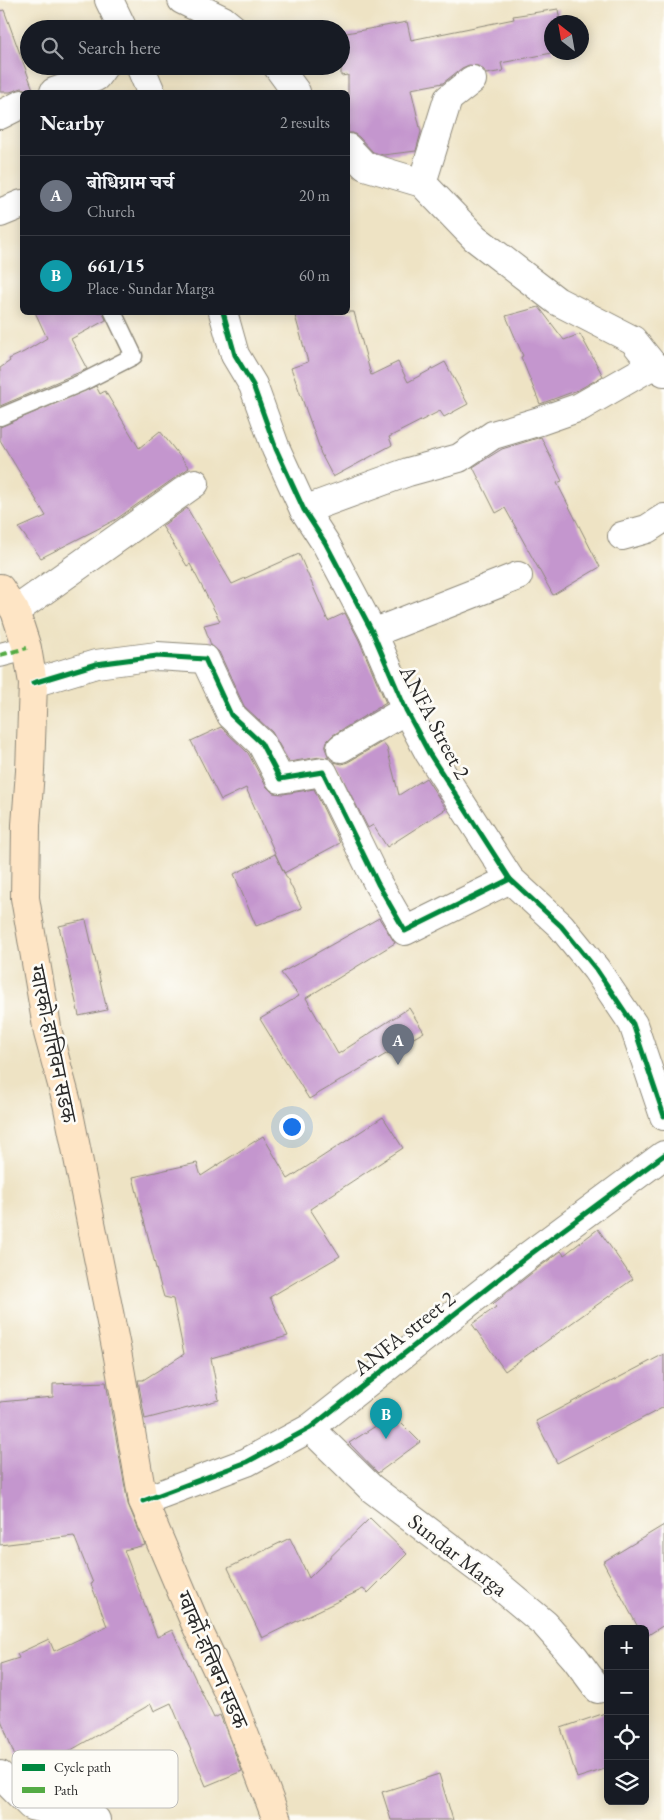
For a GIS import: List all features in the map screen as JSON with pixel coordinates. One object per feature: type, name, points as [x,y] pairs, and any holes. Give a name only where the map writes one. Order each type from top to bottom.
[{"type":"main road","name":"ग्वारको-हात्तिवन सडक","points":[[0,588],[15,611],[27,648],[33,683],[26,825],[25,898],[48,1033],[66,1103],[118,1357],[143,1501]]},
{"type":"main road","name":"ग्वार्को-हत्तिबन सडक","points":[[143,1501],[195,1623],[231,1698],[277,1820]]},
{"type":"street","points":[[110,0],[119,20]]},
{"type":"street","points":[[182,0],[223,20]]},
{"type":"street","points":[[60,90],[97,75]]},
{"type":"street","points":[[144,75],[150,90]]},
{"type":"street","points":[[284,75],[295,90]]},
{"type":"street","points":[[422,183],[448,99],[472,80]]},
{"type":"street","points":[[0,114],[20,105]]},
{"type":"street","points":[[304,510],[408,472],[459,458],[493,435],[540,421],[580,406],[659,369],[633,340],[557,301],[475,238],[422,183],[365,166],[350,150]]},
{"type":"street","points":[[0,213],[20,205]]},
{"type":"street","name":"ANFA Street 2","points":[[224,315],[234,355],[253,385],[276,449],[304,510],[326,544],[373,633],[406,710],[429,753],[510,879],[561,926],[596,969],[633,1024],[664,1116]]},
{"type":"street","points":[[15,611],[195,483]]},
{"type":"street","points":[[622,536],[648,529],[664,518]]},
{"type":"street","points":[[373,633],[518,576]]},
{"type":"street","points":[[0,656],[27,648]]},
{"type":"street","points":[[33,683],[104,663],[157,656],[205,659],[231,715],[261,743],[280,779],[323,772],[378,884],[405,931],[510,879]]},
{"type":"street","points":[[341,748],[406,710]]},
{"type":"street","name":"ANFA street 2","points":[[143,1501],[247,1462],[310,1428],[528,1256],[664,1155]]},
{"type":"street","name":"Sundar Marga","points":[[310,1428],[371,1488],[484,1573],[545,1624],[598,1688]]},
{"type":"street","points":[[0,1775],[12,1787]]},
{"type":"street","points":[[40,1808],[96,1820]]},
{"type":"lane","points":[[0,417],[82,383],[134,356],[114,315]]},
{"type":"building","points":[[558,9],[559,15],[544,15],[544,55],[501,63],[503,71],[486,74],[478,66],[469,65],[462,68],[443,83],[411,89],[421,132],[416,151],[383,155],[373,152],[359,137],[350,133],[348,75],[350,75],[350,32],[407,22],[411,40],[514,19],[513,16]]},
{"type":"building","points":[[4,10],[20,54],[20,75],[28,75],[33,90],[22,88],[10,92],[0,92],[0,11]]},
{"type":"building","points":[[539,307],[564,340],[580,334],[603,376],[578,390],[540,404],[506,316]]},
{"type":"building","points":[[350,312],[354,312],[371,375],[398,362],[408,382],[445,362],[468,404],[444,417],[440,411],[389,437],[392,445],[333,477],[319,450],[291,368],[308,362],[295,315],[350,315]]},
{"type":"building","points":[[36,315],[104,315],[106,320],[71,339],[87,369],[0,406],[0,368],[10,361],[9,359],[47,338]]},
{"type":"building","points":[[96,386],[100,394],[105,391],[139,448],[160,431],[189,468],[115,520],[41,558],[19,528],[46,516],[0,440],[0,427]]},
{"type":"building","points":[[541,437],[562,481],[557,483],[600,567],[553,595],[505,508],[496,513],[473,467],[502,449]]},
{"type":"building","points":[[187,508],[232,584],[299,554],[328,621],[345,613],[359,640],[386,703],[333,735],[327,741],[325,748],[329,758],[320,757],[289,762],[272,732],[244,706],[219,652],[211,645],[204,625],[220,621],[190,564],[187,566],[162,526]]},
{"type":"building","points":[[221,727],[248,753],[266,786],[273,793],[283,794],[314,789],[340,843],[284,873],[246,788],[221,800],[191,741]]},
{"type":"building","points":[[382,742],[387,748],[399,795],[426,778],[446,809],[387,847],[373,825],[368,828],[334,762],[342,764],[348,762]]},
{"type":"building","points":[[275,854],[302,908],[256,926],[234,874]]},
{"type":"building","points":[[379,918],[395,943],[306,998],[338,1054],[409,1008],[424,1032],[309,1099],[260,1019],[299,996],[281,973]]},
{"type":"building","points":[[86,920],[107,1010],[79,1016],[59,926]]},
{"type":"building","points":[[383,1117],[403,1148],[310,1209],[340,1256],[270,1297],[288,1336],[211,1358],[219,1400],[145,1419],[138,1380],[143,1380],[184,1354],[173,1299],[164,1297],[133,1177],[197,1163],[201,1176],[263,1136],[288,1179]]},
{"type":"building","points":[[598,1229],[633,1279],[505,1371],[472,1324],[496,1307],[493,1304],[538,1268],[561,1251],[564,1255]]},
{"type":"building","points":[[664,1354],[664,1407],[557,1463],[536,1421]]},
{"type":"building","points":[[106,1382],[128,1504],[145,1545],[124,1550],[157,1637],[172,1630],[214,1718],[220,1715],[242,1771],[206,1786],[171,1703],[154,1711],[151,1704],[71,1750],[13,1750],[0,1717],[0,1664],[19,1658],[17,1654],[49,1639],[54,1651],[107,1626],[91,1584],[93,1583],[74,1536],[0,1545],[0,1402],[53,1397],[53,1384]]},
{"type":"building","points":[[393,1415],[420,1442],[378,1473],[349,1443]]},
{"type":"building","points":[[370,1518],[407,1554],[368,1593],[363,1589],[262,1638],[228,1568],[290,1538],[309,1578]]},
{"type":"building","points":[[664,1525],[664,1625],[649,1634],[649,1625],[637,1625],[603,1562]]},
{"type":"building","points":[[604,1713],[604,1769],[577,1778],[561,1728]]},
{"type":"building","points":[[439,1774],[453,1820],[391,1820],[382,1792]]},
{"type":"marked path","points":[[0,655],[27,648]]},
{"type":"cycle path","points":[[224,315],[235,355],[253,385],[276,449],[304,510],[326,544],[373,633],[406,710],[429,753],[510,879],[561,926],[596,969],[633,1024],[664,1116]]},
{"type":"cycle path","points":[[33,683],[96,664],[157,656],[205,659],[231,715],[261,743],[280,779],[323,772],[378,884],[405,931],[510,879]]},
{"type":"cycle path","points":[[143,1501],[247,1462],[310,1428],[528,1256],[664,1155]]},
{"type":"place","name":"बोधिग्राम चर्च","points":[[398,1065]]},
{"type":"place","name":"661/15","points":[[386,1439]]}]
